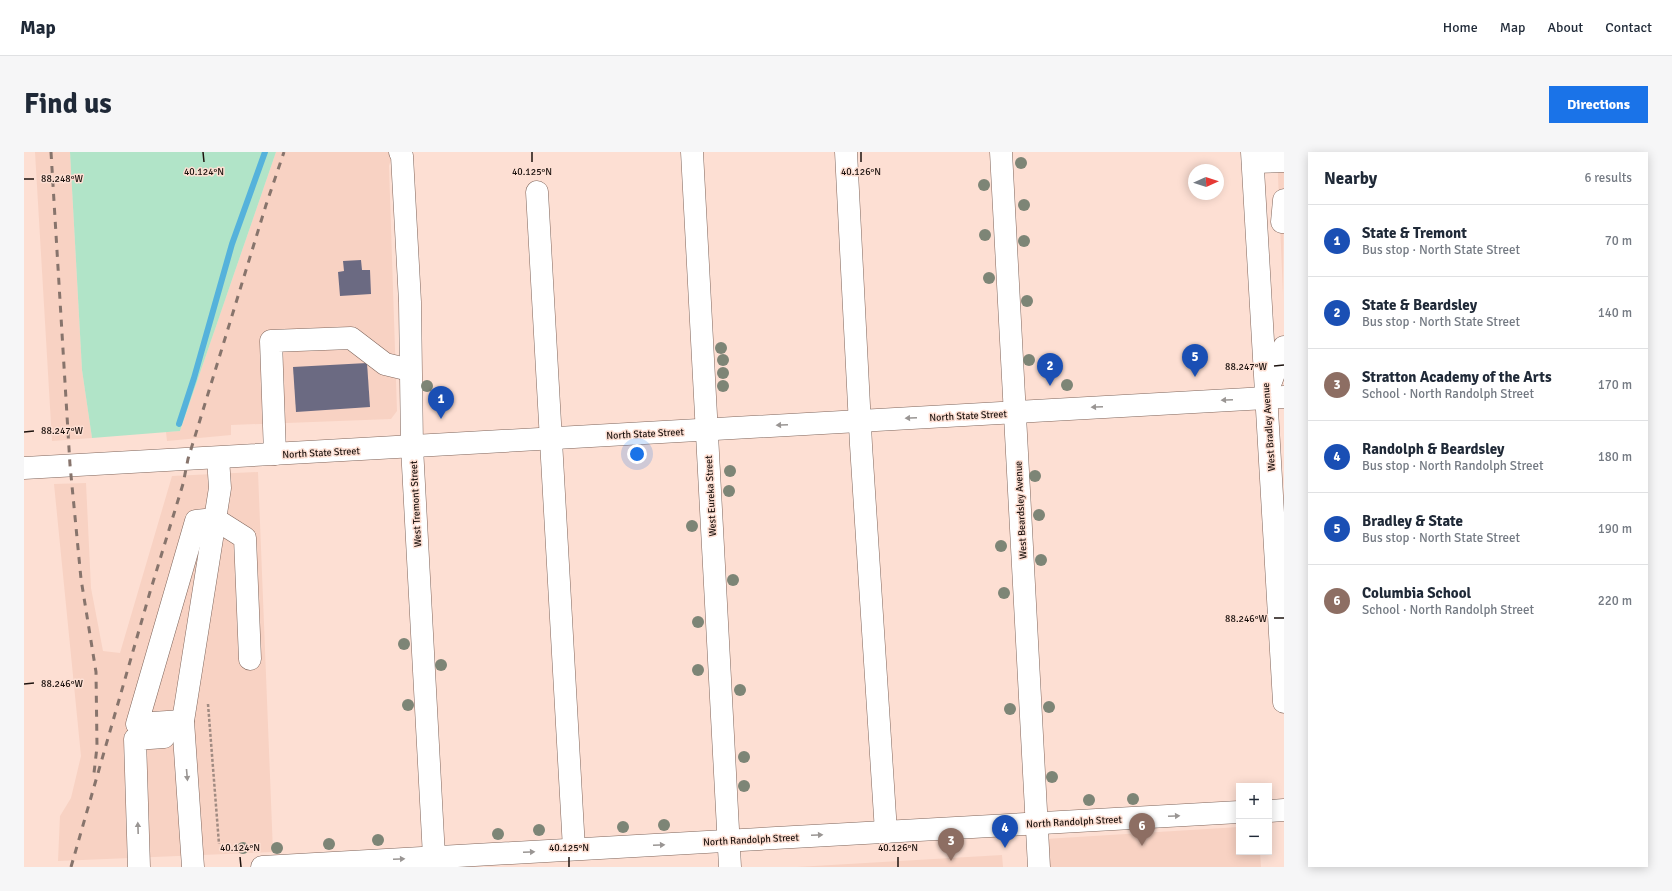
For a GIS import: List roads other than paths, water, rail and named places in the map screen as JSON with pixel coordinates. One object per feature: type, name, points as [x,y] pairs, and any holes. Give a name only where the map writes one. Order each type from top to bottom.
[{"type":"main road","name":"West Tremont Street","points":[[400,152],[402,156],[410,302],[412,446],[434,857]]},
{"type":"main road","name":"West Eureka Street","points":[[692,152],[727,841],[730,867]]},
{"type":"main road","points":[[846,152],[860,421],[886,832]]},
{"type":"main road","name":"West Beardsley Avenue","points":[[1001,152],[1039,867]]},
{"type":"main road","points":[[1252,157],[1284,161]]},
{"type":"main road","name":"West Bradley Avenue","points":[[1252,157],[1275,397],[1284,702]]},
{"type":"main road","points":[[537,192],[574,849]]},
{"type":"main road","points":[[1284,200],[1282,222],[1284,222]]},
{"type":"main road","points":[[275,454],[271,341],[351,338],[385,364],[410,370]]},
{"type":"main road","points":[[1275,397],[1284,347]]},
{"type":"main road","name":"North State Street","points":[[24,468],[1275,397]]},
{"type":"main road","points":[[193,867],[183,728],[220,488],[218,458]]},
{"type":"main road","points":[[183,728],[137,724],[196,521],[215,519],[245,538],[250,659]]},
{"type":"main road","points":[[139,867],[135,739],[183,728]]},
{"type":"main road","points":[[1272,811],[1284,810]]},
{"type":"main road","name":"North Randolph Street","points":[[262,867],[1236,812]]},
{"type":"waterway","points":[[179,424],[194,378],[232,244],[265,152]]},
{"type":"railway","points":[[51,152],[70,465],[81,579],[96,672],[97,747],[94,773]]},
{"type":"railway","points":[[71,867],[150,592],[183,484],[188,459],[266,205],[284,152]]},
{"type":"place","name":"Bradley & State","points":[[1195,377]]},
{"type":"place","name":"State & Beardsley","points":[[1050,386]]},
{"type":"place","name":"State & Tremont","points":[[441,419]]},
{"type":"place","name":"Columbia School","points":[[1142,846]]},
{"type":"place","name":"Randolph & Beardsley","points":[[1005,848]]},
{"type":"place","name":"Stratton Academy of the Arts","points":[[951,861]]}]
